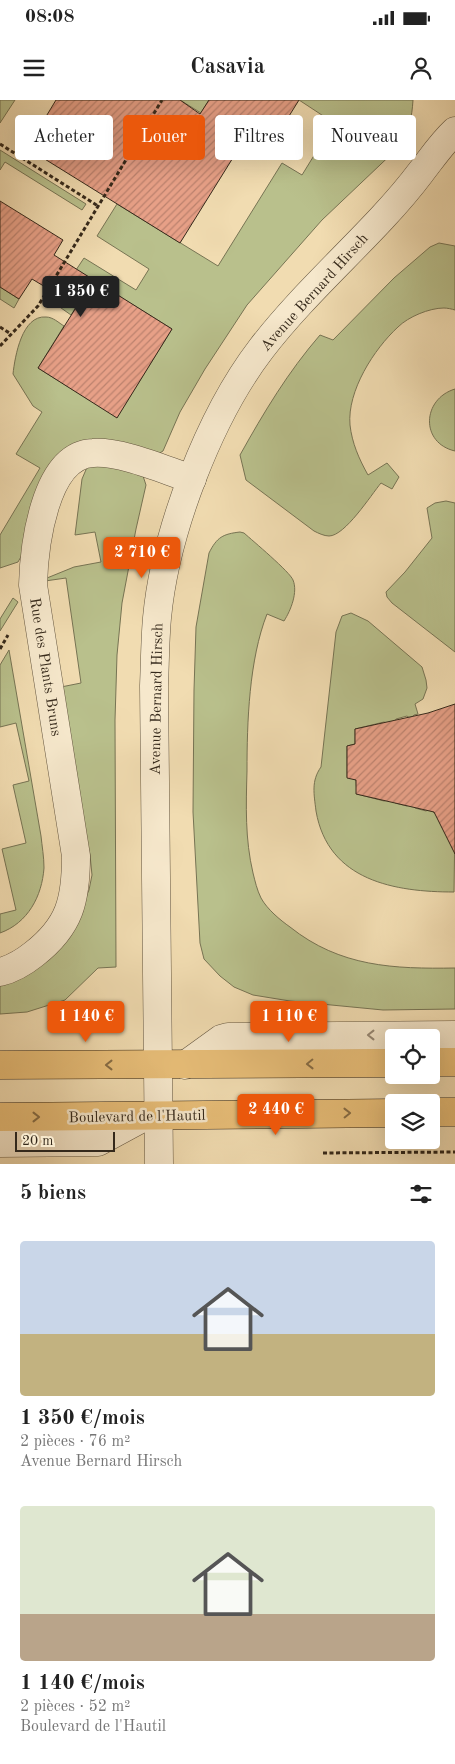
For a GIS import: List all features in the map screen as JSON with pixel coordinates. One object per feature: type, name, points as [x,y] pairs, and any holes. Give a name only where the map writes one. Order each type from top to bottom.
[{"type":"main road","points":[[0,1065],[385,1062]]},
{"type":"main road","points":[[440,1062],[455,1062]]},
{"type":"main road","points":[[440,1112],[455,1112]]},
{"type":"main road","name":"Boulevard de l'Hautil","points":[[0,1117],[385,1113]]},
{"type":"street","name":"Avenue Bernard Hirsch","points":[[159,1164],[152,1116],[158,1065],[154,696],[157,617],[166,565],[179,517],[212,432],[239,382],[288,317],[388,212],[448,138],[455,116]]},
{"type":"street","name":"Rue des Plants Bruns","points":[[0,972],[24,961],[48,943],[61,927],[69,913],[74,895],[76,875],[76,856],[33,584],[34,560],[47,496],[55,480],[68,464],[78,456],[91,452],[110,454],[137,461],[192,480]]},
{"type":"street","points":[[185,1065],[221,1039],[228,1037],[455,1035]]},
{"type":"street","points":[[0,1143],[98,1142],[152,1116]]},
{"type":"street","points":[[440,1120],[455,1124]]},
{"type":"path","points":[[0,346],[38,306],[162,100]]},
{"type":"path","points":[[0,144],[98,206]]},
{"type":"path","points":[[0,327],[11,334]]},
{"type":"path","points":[[323,1153],[455,1152]]},
{"type":"green space","points":[[0,100],[15,100],[0,123]]},
{"type":"green space","points":[[180,100],[209,100],[201,113]]},
{"type":"green space","points":[[299,100],[413,100],[412,115],[322,115]]},
{"type":"green space","points":[[0,150],[86,204],[82,210],[5,162],[0,170]]},
{"type":"green space","points":[[313,157],[313,160],[385,160],[322,220],[247,305],[205,369],[180,412],[163,451],[158,454],[85,444],[18,562],[0,568],[0,535],[40,468],[16,454],[42,412],[33,406],[13,374],[18,348],[26,329],[38,318],[46,317],[64,326],[38,368],[117,417],[172,329],[93,280],[71,315],[54,303],[84,258],[136,290],[149,269],[97,236],[117,204],[218,266],[282,163],[302,175]]},
{"type":"green space","points":[[439,243],[455,246],[455,310],[438,308],[425,311],[398,327],[371,359],[358,385],[350,412],[352,438],[368,475],[387,463],[399,477],[392,489],[381,483],[350,522],[335,534],[325,536],[314,531],[246,480],[240,455],[258,423],[297,363],[320,335],[333,340],[394,278],[430,247]]},
{"type":"green space","points":[[0,287],[19,299],[14,308],[0,299]]},
{"type":"green space","points":[[455,389],[455,451],[444,446],[436,439],[431,431],[430,421],[431,411],[436,402],[444,394]]},
{"type":"green space","points":[[95,464],[142,473],[146,485],[122,603],[117,655],[115,720],[116,967],[98,968],[65,1000],[27,1012],[0,1014],[0,981],[81,909],[89,890],[92,875],[90,855],[78,802],[61,687],[81,683],[66,578],[45,581],[47,578],[74,567],[101,562],[95,532],[75,535],[82,479],[88,465]]},
{"type":"green space","points":[[446,501],[455,503],[455,652],[392,603],[387,597],[386,592],[432,538],[427,508],[435,503]]},
{"type":"green space","points":[[240,532],[244,533],[285,570],[293,580],[295,590],[289,612],[284,621],[267,614],[256,651],[250,691],[246,797],[247,822],[250,860],[260,895],[267,906],[282,921],[309,940],[348,958],[389,966],[455,968],[455,1009],[383,1010],[290,1001],[253,995],[234,987],[220,976],[204,959],[200,943],[193,812],[196,627],[209,553],[221,537]]},
{"type":"green space","points":[[13,598],[18,602],[0,631],[0,619]]},
{"type":"green space","points":[[351,613],[368,621],[422,667],[427,688],[423,699],[415,704],[418,714],[414,715],[411,719],[407,716],[396,719],[394,725],[384,722],[355,729],[355,744],[347,746],[347,777],[356,780],[357,794],[384,801],[393,799],[395,803],[407,806],[412,803],[415,808],[426,811],[431,808],[434,813],[455,817],[454,892],[409,889],[367,878],[349,867],[334,853],[323,835],[316,811],[314,783],[321,767],[336,632],[342,616]]},
{"type":"green space","points":[[9,650],[41,836],[44,868],[40,889],[32,907],[18,923],[0,933],[0,914],[16,910],[2,849],[26,843],[13,785],[29,781],[16,723],[0,727],[0,665]]},
{"type":"building","points":[[56,100],[180,100],[200,114],[209,100],[299,100],[290,115],[215,115],[215,160],[232,160],[180,243],[46,160],[113,160],[113,115],[47,115]]},
{"type":"building","points":[[0,201],[63,240],[54,255],[172,329],[117,418],[38,368],[77,306],[32,279],[19,299],[0,287]]},
{"type":"building","points":[[455,704],[455,854],[434,812],[356,794],[356,780],[347,778],[347,746],[355,744],[355,729],[428,713]]}]
